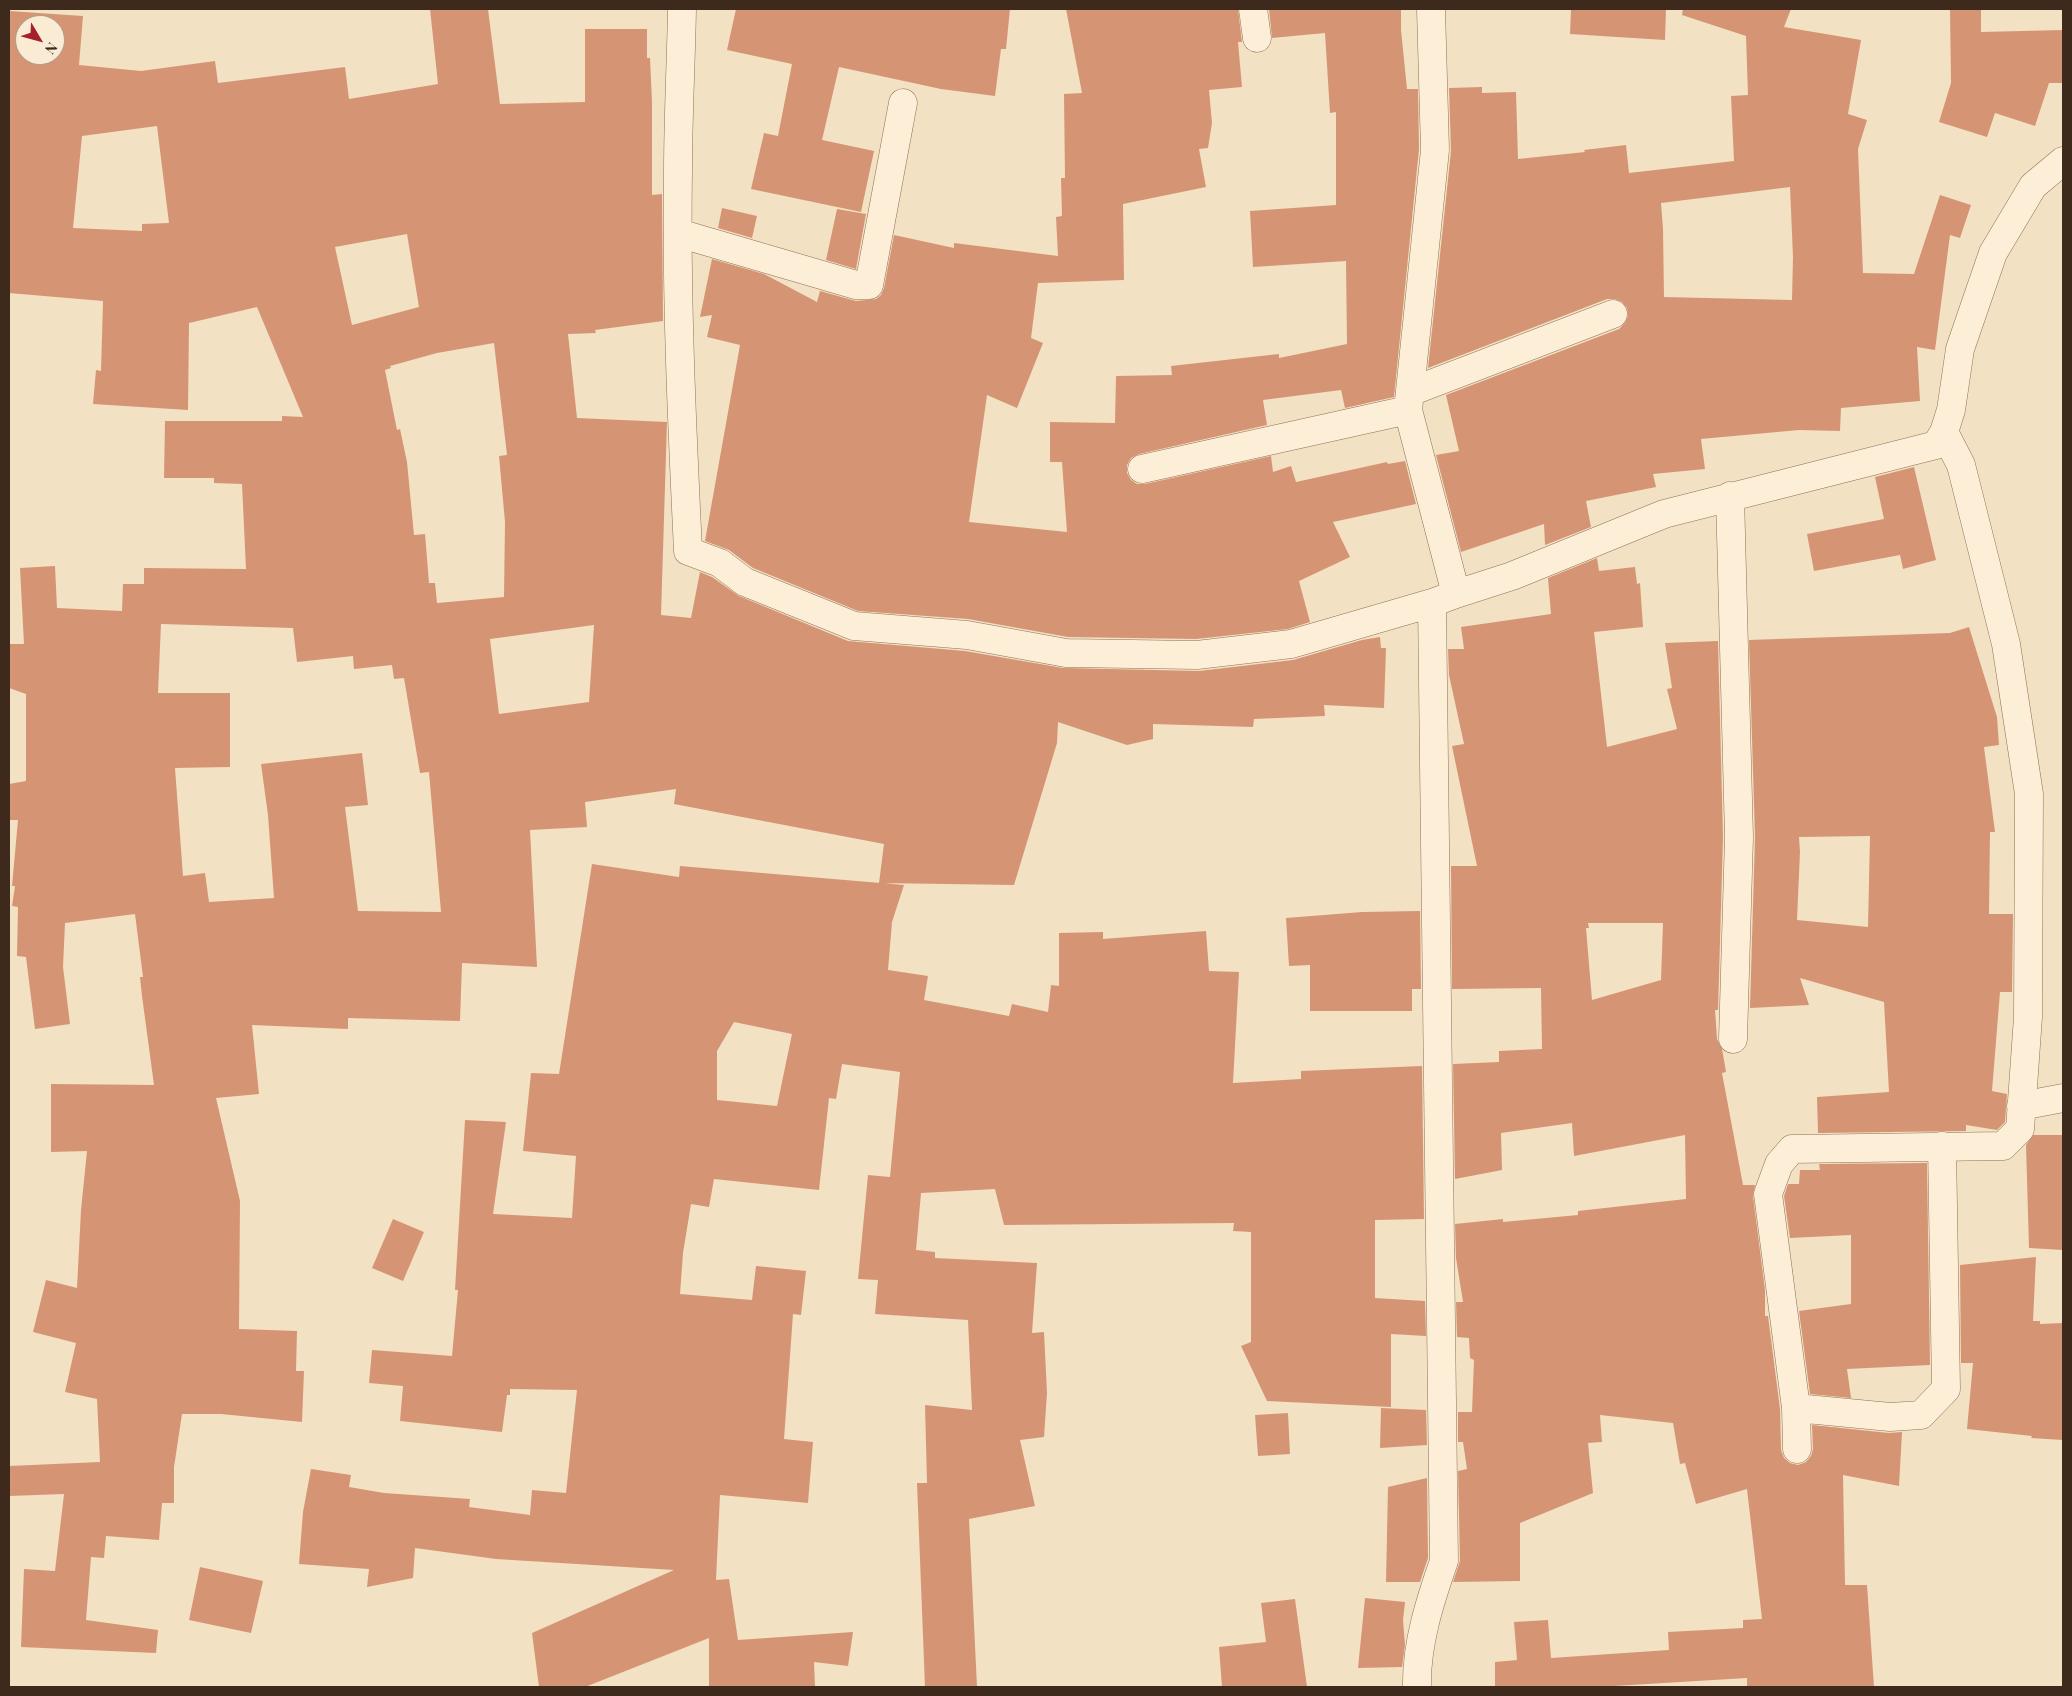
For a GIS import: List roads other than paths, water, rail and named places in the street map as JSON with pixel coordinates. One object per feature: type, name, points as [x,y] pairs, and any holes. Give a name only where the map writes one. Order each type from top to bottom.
[{"type":"street","points":[[682,9],[678,233],[680,384],[688,551],[720,563],[745,582],[854,626],[967,635],[1066,653],[1198,655],[1290,644],[1444,599],[1512,576],[1664,514],[1936,445],[1944,432],[1951,410],[1960,350],[1993,253],[2033,186],[2063,161]]},
{"type":"street","points":[[1253,9],[1257,38]]},
{"type":"street","points":[[1417,1687],[1418,1662],[1430,1600],[1444,1561],[1444,599],[1409,401],[1435,150],[1431,9]]},
{"type":"street","points":[[678,233],[856,285],[869,285],[903,103]]},
{"type":"street","points":[[1142,469],[1409,401],[1613,314]]},
{"type":"street","points":[[1797,1449],[1796,1408],[1768,1194],[1779,1164],[1792,1149],[2003,1146],[2020,1129],[2028,1017],[2029,794],[2006,644],[1961,465],[1944,432]]},
{"type":"street","points":[[1730,496],[1739,837],[1733,1039]]},
{"type":"street","points":[[2022,1106],[2063,1098]]},
{"type":"street","points":[[1796,1408],[1890,1417],[1921,1415],[1946,1389],[1942,1146]]}]
